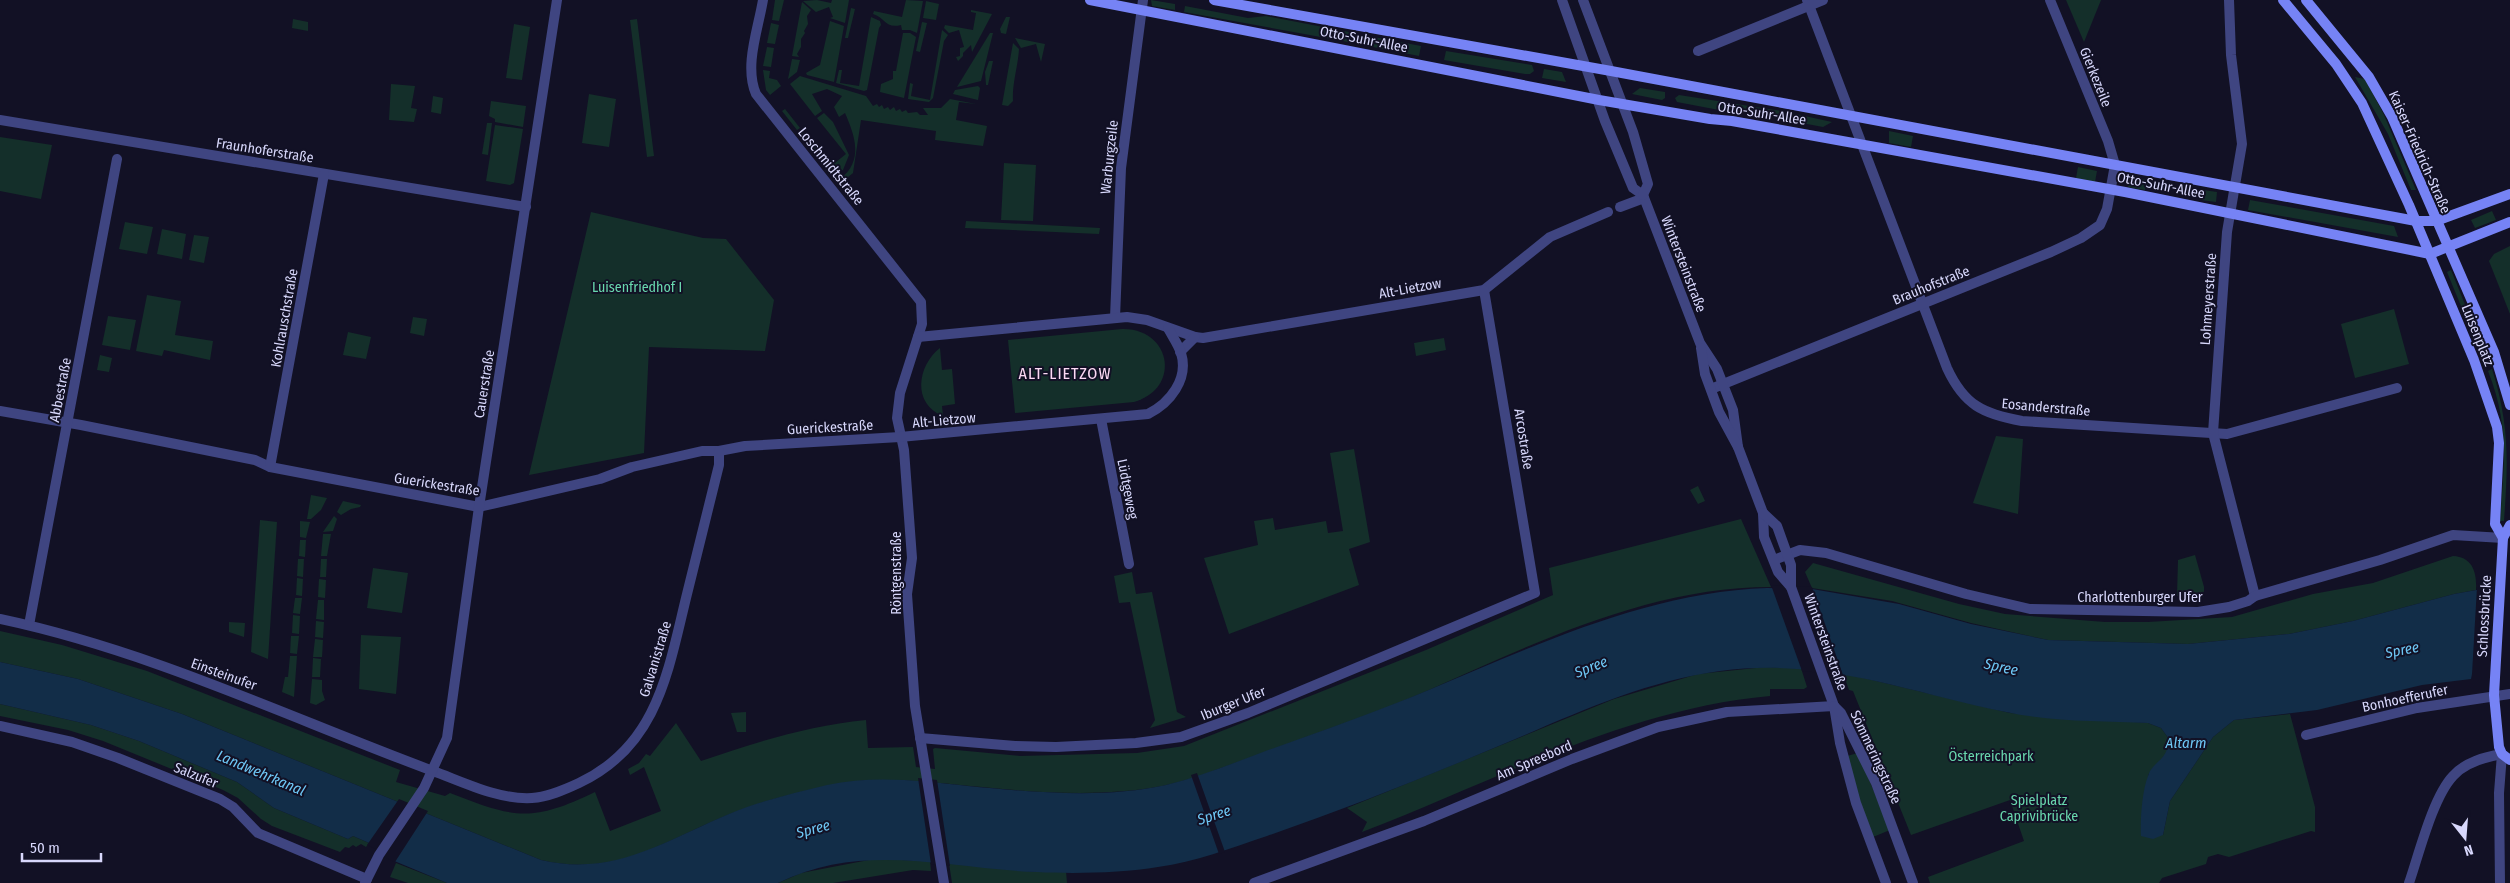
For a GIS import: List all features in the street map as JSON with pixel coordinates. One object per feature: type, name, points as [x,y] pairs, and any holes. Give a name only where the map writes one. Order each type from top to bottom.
[{"type":"main road","name":"Otto-Suhr-Allee","points":[[1090,0],[1142,5],[1599,100],[1863,144],[2231,213],[2430,254]]},
{"type":"main road","name":"Otto-Suhr-Allee","points":[[1214,0],[1611,71],[1852,118],[2416,221],[2436,222]]},
{"type":"main road","points":[[2283,0],[2336,64],[2362,103],[2416,221]]},
{"type":"main road","name":"Kaiser-Friedrich-Straße","points":[[2306,0],[2335,33],[2381,96],[2448,248]]},
{"type":"main road","points":[[2436,222],[2510,194]]},
{"type":"main road","name":"Luisenplatz","points":[[2416,221],[2474,360],[2495,417],[2499,443],[2495,524],[2503,538]]},
{"type":"main road","points":[[2430,254],[2510,222]]},
{"type":"main road","name":"Luisenplatz","points":[[2448,248],[2494,352],[2510,405]]},
{"type":"main road","points":[[2503,538],[2510,525]]},
{"type":"main road","name":"Schlossbrücke","points":[[2503,538],[2494,695],[2497,739],[2506,757]]},
{"type":"street","name":"Cauerstraße","points":[[366,881],[379,855],[433,772],[446,738],[479,507],[557,0]]},
{"type":"street","name":"Loschmidtstraße","points":[[763,0],[751,70],[752,84],[756,94],[921,302],[923,315],[918,338]]},
{"type":"street","name":"Wintersteinstraße","points":[[1562,0],[1633,188],[1643,196],[1700,343],[1717,369],[1723,384],[1733,410],[1738,447]]},
{"type":"street","name":"Wintersteinstraße","points":[[1583,0],[1633,132],[1648,184],[1643,196]]},
{"type":"street","points":[[1698,51],[1808,3],[1823,0]]},
{"type":"street","name":"Gierkezeile","points":[[2050,0],[2108,141],[2115,165]]},
{"type":"street","name":"Lohmeyerstraße","points":[[2229,0],[2231,55],[2242,144],[2237,187],[2227,232],[2212,432],[2255,596]]},
{"type":"street","name":"Eosanderstraße","points":[[1808,3],[1955,386],[1970,403],[1992,415],[2022,421],[2227,434],[2397,388]]},
{"type":"street","name":"Warburgzeile","points":[[1115,318],[1120,186],[1142,5]]},
{"type":"street","name":"Fraunhoferstraße","points":[[0,120],[526,207]]},
{"type":"street","name":"Abbestraße","points":[[30,625],[117,160]]},
{"type":"street","name":"Brauhofstraße","points":[[1711,389],[2051,252],[2097,229],[2107,209],[2115,165]]},
{"type":"street","name":"Kohlrauschstraße","points":[[270,467],[324,174]]},
{"type":"street","points":[[1620,207],[1643,196]]},
{"type":"street","name":"Alt-Lietzow","points":[[1168,328],[1180,352],[1181,377],[1175,391],[1167,402],[1148,414],[900,437],[898,404],[918,338],[1115,318],[1138,318],[1168,328],[1195,337],[1484,290],[1550,237],[1608,212]]},
{"type":"street","name":"Arcostraße","points":[[1484,290],[1535,593]]},
{"type":"street","points":[[1180,352],[1195,337]]},
{"type":"street","name":"Wintersteinstraße","points":[[1700,343],[1705,374],[1720,415],[1738,447],[1763,513],[1763,532],[1778,572],[1792,587]]},
{"type":"street","name":"Guerickestraße","points":[[0,411],[256,460],[270,467],[479,507],[600,479],[642,465],[702,451],[719,451],[741,446],[900,437]]},
{"type":"street","name":"Lüdtgeweg","points":[[1101,419],[1129,564]]},
{"type":"street","name":"Röntgenstraße","points":[[900,437],[904,450],[912,550],[907,594],[915,706],[944,883]]},
{"type":"street","name":"Galvanistraße","points":[[433,772],[502,795],[519,798],[538,798],[558,792],[591,777],[618,758],[634,741],[657,704],[667,677],[719,465],[719,451]]},
{"type":"street","name":"Wintersteinstraße","points":[[1763,513],[1777,526],[1787,555],[1792,587],[1834,706]]},
{"type":"street","name":"Charlottenburger Ufer","points":[[1774,560],[1800,550],[1826,553],[1966,594],[2030,609],[2198,612],[2229,607],[2248,601],[2255,596],[2380,560],[2453,535],[2503,538]]},
{"type":"street","name":"Iburger Ufer","points":[[920,738],[1015,746],[1056,746],[1136,744],[1189,735],[1248,713],[1535,593]]},
{"type":"street","name":"Einsteinufer","points":[[0,619],[30,625],[122,651],[291,714],[433,772]]},
{"type":"street","name":"Bonhoefferufer","points":[[2306,734],[2417,708],[2510,694]]},
{"type":"street","name":"Am Spreebord","points":[[1254,883],[1424,821],[1572,758],[1658,728],[1727,712],[1834,706]]},
{"type":"street","name":"Sömmeringstraße","points":[[1834,706],[1840,743],[1856,802],[1886,883]]},
{"type":"street","name":"Sömmeringstraße","points":[[1834,706],[1841,713],[1876,783],[1913,883]]},
{"type":"street","name":"Salzufer","points":[[0,726],[72,742],[118,758],[220,799],[233,807],[258,834],[366,881]]},
{"type":"street","points":[[2409,883],[2438,800],[2453,776],[2481,758],[2506,757],[2499,794],[2500,883]]},
{"type":"green space","points":[[775,0],[784,0],[779,21],[772,20]]},
{"type":"green space","points":[[817,0],[831,3],[832,0],[849,0],[845,23],[830,18],[833,17],[829,7],[816,12],[803,1]]},
{"type":"green space","points":[[906,0],[923,1],[917,33],[910,30],[902,30],[901,25],[892,26],[873,14],[874,11],[902,17]]},
{"type":"green space","points":[[1151,0],[1175,4],[1175,10],[1152,6]]},
{"type":"green space","points":[[2066,0],[2101,0],[2084,42]]},
{"type":"green space","points":[[926,1],[939,4],[936,20],[923,18]]},
{"type":"green space","points":[[802,2],[811,10],[807,16],[808,24],[797,54],[799,57],[792,56]]},
{"type":"green space","points":[[1185,6],[1248,18],[1266,16],[1349,32],[1348,42],[1184,12]]},
{"type":"green space","points":[[851,8],[855,9],[848,38],[845,38]]},
{"type":"green space","points":[[971,10],[992,14],[972,52],[971,45],[958,61],[956,57],[960,56],[960,48],[964,47],[959,30],[949,33],[944,28],[945,25],[973,30],[976,13],[971,12]]},
{"type":"green space","points":[[871,17],[880,21],[881,25],[867,90],[864,91],[836,83],[839,70],[842,70],[840,83],[859,86]]},
{"type":"green space","points":[[1006,17],[1010,17],[1006,34],[1001,33],[1000,29]]},
{"type":"green space","points":[[293,19],[308,22],[308,31],[292,28]]},
{"type":"green space","points":[[637,19],[654,156],[647,157],[630,20]]},
{"type":"green space","points":[[830,21],[844,26],[834,82],[807,75],[806,73],[820,65]]},
{"type":"green space","points":[[922,22],[927,23],[920,52],[916,51]]},
{"type":"green space","points":[[771,23],[779,25],[775,44],[767,43]]},
{"type":"green space","points":[[514,24],[530,27],[522,80],[506,78]]},
{"type":"green space","points":[[942,30],[948,35],[944,41],[933,98],[929,102],[908,99],[910,83],[913,84],[911,96],[930,100]]},
{"type":"green space","points":[[903,33],[910,33],[916,37],[904,98],[880,92],[881,84],[893,79],[893,71],[896,71]]},
{"type":"green space","points":[[990,33],[993,33],[981,81],[957,87]]},
{"type":"green space","points":[[1374,37],[1421,46],[1419,56],[1373,47]]},
{"type":"green space","points":[[1015,38],[1045,44],[1041,62],[1036,44],[1021,48]]},
{"type":"green space","points":[[1013,43],[1019,49],[1018,62],[1013,88],[1013,101],[1008,106],[1002,105]]},
{"type":"green space","points":[[767,47],[774,48],[771,67],[763,66]]},
{"type":"green space","points":[[1446,51],[1532,65],[1534,71],[1530,74],[1525,74],[1444,60]]},
{"type":"green space","points":[[792,59],[800,60],[797,72],[788,79]]},
{"type":"green space","points":[[989,61],[993,61],[988,85],[986,85],[985,72]]},
{"type":"green space","points":[[1544,69],[1562,72],[1566,82],[1542,78]]},
{"type":"green space","points":[[763,70],[770,71],[769,78],[777,80],[781,86],[770,95],[766,90]]},
{"type":"green space","points":[[800,76],[866,96],[873,106],[877,104],[879,107],[882,105],[884,109],[888,107],[890,110],[894,107],[896,111],[900,109],[902,112],[906,110],[908,113],[917,112],[920,115],[928,115],[923,108],[941,108],[950,99],[976,104],[959,102],[956,120],[987,126],[983,146],[935,140],[936,131],[861,120],[853,173],[842,182],[840,179],[848,172],[852,164],[855,148],[852,130],[845,113],[839,117],[834,107],[842,96],[827,89],[812,94],[822,111],[815,116],[790,84]]},
{"type":"green space","points":[[2355,77],[2365,79],[2384,115],[2416,190],[2411,190],[2388,134]]},
{"type":"green space","points":[[391,84],[415,86],[411,108],[417,109],[414,122],[389,120]]},
{"type":"green space","points":[[978,86],[980,88],[978,100],[953,94],[955,90]]},
{"type":"green space","points":[[1640,88],[1665,92],[1665,98],[1662,100],[1632,94]]},
{"type":"green space","points":[[589,94],[616,99],[609,147],[582,143]]},
{"type":"green space","points":[[1679,95],[1782,111],[1832,122],[1823,127],[1727,109],[1719,110],[1677,102],[1675,98]]},
{"type":"green space","points":[[433,96],[443,98],[441,114],[431,112]]},
{"type":"green space","points":[[491,101],[526,106],[523,127],[495,122],[495,119],[489,116]]},
{"type":"green space","points":[[785,109],[800,128],[797,130],[782,111]]},
{"type":"green space","points":[[824,113],[833,122],[849,155],[843,170],[834,176],[817,156],[820,153],[831,166],[846,154],[817,118]]},
{"type":"green space","points":[[487,123],[492,123],[488,155],[482,154]]},
{"type":"green space","points":[[495,125],[523,129],[514,183],[510,185],[486,181]]},
{"type":"green space","points":[[803,131],[818,150],[815,152],[800,133]]},
{"type":"green space","points":[[1889,131],[1913,136],[1911,147],[1889,143]]},
{"type":"green space","points":[[0,137],[52,145],[41,199],[0,191]]},
{"type":"green space","points":[[1004,163],[1036,165],[1033,221],[1001,220]]},
{"type":"green space","points":[[2078,167],[2097,171],[2095,182],[2076,178]]},
{"type":"green space","points":[[2130,177],[2147,180],[2145,190],[2128,187]]},
{"type":"green space","points":[[2203,190],[2217,192],[2216,202],[2201,200]]},
{"type":"green space","points":[[2250,200],[2394,226],[2398,237],[2248,210]]},
{"type":"green space","points":[[2492,211],[2496,220],[2475,228],[2471,220]]},
{"type":"green space","name":"Luisenfriedhof I","points":[[591,212],[703,238],[726,239],[774,300],[765,351],[649,347],[644,453],[529,475]]},
{"type":"green space","points":[[966,221],[1100,228],[1099,234],[965,228]]},
{"type":"green space","points":[[125,222],[153,227],[147,254],[119,249]]},
{"type":"green space","points":[[162,229],[186,234],[182,259],[157,254]]},
{"type":"green space","points":[[194,235],[209,237],[204,263],[189,260]]},
{"type":"green space","points":[[2510,246],[2510,314],[2489,261],[2494,254]]},
{"type":"green space","points":[[2451,270],[2483,349],[2479,350],[2447,272]]},
{"type":"green space","points":[[147,295],[181,301],[175,335],[213,341],[210,360],[164,350],[162,356],[136,351]]},
{"type":"green space","points":[[2394,309],[2409,364],[2355,378],[2341,324]]},
{"type":"green space","points":[[108,316],[136,320],[130,350],[102,345]]},
{"type":"green space","points":[[413,317],[427,319],[424,336],[410,333]]},
{"type":"green space","points":[[1122,329],[1139,331],[1151,338],[1160,348],[1164,360],[1164,372],[1159,385],[1149,395],[1134,402],[1015,413],[1008,340]]},
{"type":"green space","points":[[348,332],[371,337],[366,359],[343,355]]},
{"type":"green space","points":[[1444,338],[1446,350],[1416,356],[1414,343]]},
{"type":"green space","points":[[940,348],[942,370],[952,369],[955,404],[942,406],[943,416],[926,403],[922,394],[921,384],[926,365]]},
{"type":"green space","points":[[100,355],[112,358],[109,372],[97,370]]},
{"type":"green space","points":[[2492,369],[2505,427],[2507,462],[2504,521],[2500,521],[2504,463],[2503,428],[2495,391],[2488,371]]},
{"type":"green space","points":[[1996,436],[2023,439],[2018,514],[1973,503]]},
{"type":"green space","points":[[1354,449],[1370,542],[1349,549],[1359,585],[1229,634],[1204,558],[1258,545],[1254,521],[1273,518],[1275,530],[1326,521],[1328,533],[1343,531],[1330,453]]},
{"type":"green space","points":[[1698,486],[1705,501],[1698,504],[1690,490]]},
{"type":"green space","points":[[311,495],[327,498],[321,510],[311,519],[307,519]]},
{"type":"green space","points":[[343,501],[361,505],[341,515],[337,512]]},
{"type":"green space","points":[[334,516],[337,519],[333,531],[323,532]]},
{"type":"green space","points":[[1741,519],[1771,587],[1726,589],[1682,596],[1595,620],[1387,707],[1187,780],[1162,786],[1095,793],[1026,791],[902,780],[842,783],[799,792],[752,806],[639,854],[593,864],[568,864],[541,860],[182,714],[78,679],[0,662],[0,631],[62,645],[147,671],[400,770],[396,782],[445,796],[450,793],[507,812],[522,814],[538,813],[573,802],[595,792],[610,831],[661,811],[644,767],[630,775],[628,769],[639,763],[646,754],[650,756],[676,723],[701,761],[782,736],[823,726],[866,720],[868,748],[913,747],[916,767],[935,769],[933,749],[935,748],[1020,756],[1137,753],[1184,746],[1426,650],[1553,595],[1549,568]]},
{"type":"green space","points":[[260,520],[277,522],[268,659],[251,652]]},
{"type":"green space","points":[[300,521],[310,522],[306,538],[300,537]]},
{"type":"green space","points":[[323,534],[331,534],[327,556],[321,556]]},
{"type":"green space","points":[[300,540],[306,540],[305,557],[299,556]]},
{"type":"green space","points":[[2195,555],[2204,587],[2204,597],[2177,596],[2178,560]]},
{"type":"green space","points":[[2453,556],[2465,559],[2472,567],[2476,578],[2476,590],[2353,621],[2289,634],[2188,644],[2048,640],[1971,623],[1892,601],[1812,588],[1805,572],[1813,563],[1959,604],[2005,614],[2105,622],[2148,622],[2232,617],[2313,594],[2373,583]]},
{"type":"green space","points":[[298,559],[304,559],[303,577],[297,576]]},
{"type":"green space","points":[[321,559],[327,559],[326,577],[320,577]]},
{"type":"green space","points":[[373,568],[408,573],[402,613],[367,608]]},
{"type":"green space","points":[[1132,572],[1136,594],[1152,592],[1177,712],[1186,717],[1150,728],[1155,720],[1130,602],[1119,603],[1114,576]]},
{"type":"green space","points":[[297,578],[303,579],[302,596],[296,595]]},
{"type":"green space","points":[[319,579],[326,580],[325,598],[318,597]]},
{"type":"green space","points":[[295,598],[302,598],[300,614],[293,613]]},
{"type":"green space","points":[[318,600],[324,600],[324,620],[316,619]]},
{"type":"green space","points":[[293,615],[300,616],[299,634],[292,633]]},
{"type":"green space","points":[[316,621],[324,622],[323,638],[315,637]]},
{"type":"green space","points":[[229,622],[245,623],[244,637],[229,632]]},
{"type":"green space","points":[[361,635],[401,637],[396,694],[359,689]]},
{"type":"green space","points":[[291,636],[299,636],[297,654],[290,653]]},
{"type":"green space","points":[[315,639],[323,640],[322,657],[313,657]]},
{"type":"green space","points":[[290,656],[297,656],[294,697],[282,692],[285,677],[288,677]]},
{"type":"green space","points":[[313,658],[321,659],[320,677],[312,677]]},
{"type":"green space","points":[[1765,667],[1801,668],[1807,687],[1804,689],[1770,689],[1770,696],[1716,703],[1613,731],[1512,770],[1362,832],[1367,822],[1347,808],[1614,699],[1698,674]]},
{"type":"green space","points":[[1843,673],[2010,713],[2148,723],[2161,728],[2169,739],[2168,752],[2148,775],[2163,835],[2170,801],[2213,737],[2234,720],[2290,714],[2315,807],[2315,832],[2311,831],[2229,857],[2218,854],[2208,857],[2206,864],[2162,878],[2159,883],[1930,883],[1928,877],[2024,841],[2010,800],[1911,835],[1853,691],[1849,690]]},
{"type":"green space","points":[[312,679],[322,680],[322,691],[325,700],[316,705],[310,703]]},
{"type":"green space","points":[[0,704],[91,725],[139,741],[237,782],[274,808],[348,839],[353,836],[369,843],[366,847],[361,844],[356,847],[353,845],[349,848],[345,847],[340,852],[272,826],[261,819],[238,798],[223,790],[103,741],[68,730],[0,716]]},
{"type":"green space","points":[[746,712],[746,732],[737,732],[731,713]]},
{"type":"green space","points":[[1858,753],[1890,830],[1873,837],[1860,805],[1847,756]]},
{"type":"green space","points":[[874,859],[930,861],[931,871],[913,870],[833,883],[778,883],[801,873]]},
{"type":"green space","points":[[396,863],[447,883],[408,883],[390,877]]},
{"type":"green space","points":[[949,863],[1036,872],[1066,871],[1067,883],[952,883]]},
{"type":"water","points":[[1767,588],[1812,589],[1899,604],[1971,624],[2048,640],[2188,644],[2289,634],[2353,621],[2454,594],[2482,589],[2510,589],[2510,674],[2472,674],[2471,679],[2422,685],[2317,710],[2234,720],[2213,737],[2170,801],[2163,835],[2153,839],[2141,836],[2141,814],[2144,790],[2150,771],[2166,753],[2168,747],[2169,739],[2161,728],[2148,723],[2041,718],[2006,712],[1865,679],[1794,669],[1758,668],[1695,675],[1620,696],[1461,762],[1300,825],[1186,862],[1129,871],[1066,873],[874,860],[842,863],[810,870],[778,883],[447,883],[380,855],[383,849],[353,836],[348,839],[274,808],[237,782],[139,741],[91,725],[0,704],[0,662],[78,679],[182,714],[541,860],[567,864],[592,864],[638,854],[753,805],[802,791],[845,782],[898,780],[1067,793],[1118,792],[1166,785],[1215,770],[1368,714],[1595,623],[1680,599],[1723,592]]},
{"type":"pier","points":[[1771,585],[1812,587],[1843,675],[1802,671]]},
{"type":"pier","points":[[2477,587],[2510,587],[2510,674],[2472,674]]},
{"type":"pier","points":[[1197,773],[1225,852],[1219,854],[1191,775]]},
{"type":"pier","points":[[918,778],[937,780],[950,866],[931,864]]},
{"type":"pier","points":[[399,799],[428,811],[395,862],[377,854],[380,851],[367,845]]},
{"type":"district","name":"ALT-LIETZOW","points":[[1065,373]]},
{"type":"water label","name":"Spree","points":[[2402,650]]},
{"type":"water label","name":"Spree","points":[[1591,667]]},
{"type":"water label","name":"Spree","points":[[2001,667]]},
{"type":"water label","name":"Altarm","points":[[2186,743]]},
{"type":"water label","name":"Landwehrkanal","points":[[261,773]]},
{"type":"water label","name":"Spree","points":[[1214,815]]},
{"type":"water label","name":"Spree","points":[[813,829]]},
{"type":"park label","name":"Österreichpark","points":[[1991,756]]},
{"type":"park label","name":"Spielplatz Caprivibrücke","points":[[2039,808]]}]
